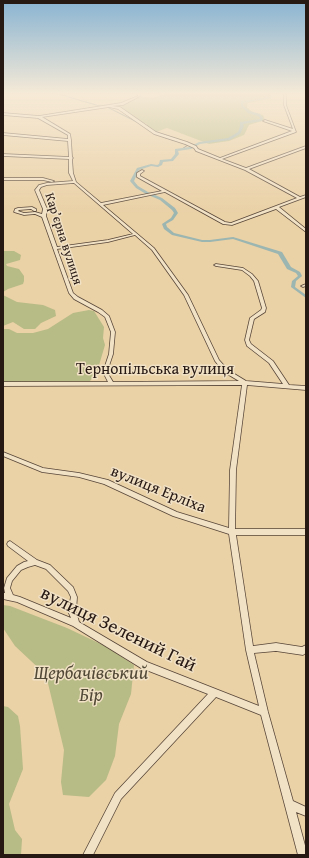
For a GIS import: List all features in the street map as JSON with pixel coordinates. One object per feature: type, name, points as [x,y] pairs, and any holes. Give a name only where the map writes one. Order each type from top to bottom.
[{"type":"street","points":[[66,133],[69,135],[70,140],[71,173],[75,182],[153,249],[186,295],[217,360],[226,370],[245,383],[233,470],[232,532],[250,650],[264,712],[303,855]]},
{"type":"street","points":[[155,133],[186,143],[218,159],[246,169],[300,198]]},
{"type":"street","points":[[218,159],[289,133]]},
{"type":"street","points":[[3,134],[70,140]]},
{"type":"street","points":[[246,169],[306,147]]},
{"type":"street","points":[[3,155],[71,158]]},
{"type":"street","points":[[142,171],[138,174],[138,176],[224,223],[231,224],[306,196]]},
{"type":"street","points":[[3,179],[43,179],[59,182]]},
{"type":"street","name":"Кар’єрна вулиця","points":[[75,182],[47,184],[40,186],[37,190],[45,209],[44,216],[71,293],[76,298],[107,316],[113,332],[110,354],[105,372],[111,382]]},
{"type":"street","points":[[101,204],[165,191]]},
{"type":"street","points":[[43,206],[35,211],[44,216]]},
{"type":"street","points":[[277,208],[306,231]]},
{"type":"street","points":[[55,248],[108,241],[136,234]]},
{"type":"street","points":[[216,265],[243,269],[252,275],[256,281],[264,308],[263,312],[252,318],[247,340],[249,345],[271,362],[287,386]]},
{"type":"street","name":"Тернопільська вулиця","points":[[3,384],[111,382],[245,383],[306,388]]},
{"type":"street","name":"вулиця Ерліха","points":[[3,454],[42,470],[79,475],[106,482],[175,514],[232,532],[306,532]]},
{"type":"street","points":[[10,544],[35,562],[48,567],[71,589],[74,597],[72,611],[76,624]]},
{"type":"street","points":[[6,597],[9,580],[26,564],[35,562]]},
{"type":"street","name":"вулиця Зелений Гай","points":[[6,597],[18,599],[76,624],[144,665],[264,712]]},
{"type":"street","points":[[250,650],[276,648],[306,649]]},
{"type":"street","points":[[88,855],[118,796],[214,693]]},
{"type":"street","points":[[290,804],[306,812]]},
{"type":"green space","points":[[180,133],[245,133],[244,135],[229,141],[209,144]]},
{"type":"green space","points":[[3,251],[14,251],[21,255],[20,260],[6,264],[7,266],[19,269],[24,276],[24,281],[23,284],[3,292]]},
{"type":"green space","points":[[3,295],[17,302],[43,305],[55,310],[56,316],[41,323],[35,329],[24,329],[13,322],[3,326]]},
{"type":"green space","points":[[89,310],[94,311],[104,327],[103,338],[105,345],[97,372],[90,381],[3,382],[3,327],[4,329],[9,329],[17,333],[33,333],[48,329],[73,313]]},
{"type":"green space","name":"Щербачівський Бір","points":[[3,605],[10,606],[67,628],[105,646],[134,665],[131,694],[119,724],[115,756],[106,780],[89,797],[63,795],[61,782],[64,750],[46,675],[15,646],[3,628]]},
{"type":"green space","name":"Щербачівський Бір","points":[[3,706],[8,707],[18,716],[20,726],[23,769],[9,804],[15,830],[22,839],[21,855],[3,855]]},
{"type":"waterway","points":[[239,133],[229,139],[199,143],[190,148],[176,150],[177,154],[172,160],[161,161],[161,164],[157,166],[151,165],[138,169],[132,181],[137,187],[161,199],[174,209],[176,213],[172,219],[164,224],[165,228],[173,234],[202,241],[233,238],[280,253],[289,268],[298,272],[300,276],[294,281],[293,287],[306,297]]},
{"type":"waterway","points":[[163,137],[173,140]]},
{"type":"waterway","points":[[182,149],[188,145]]}]
